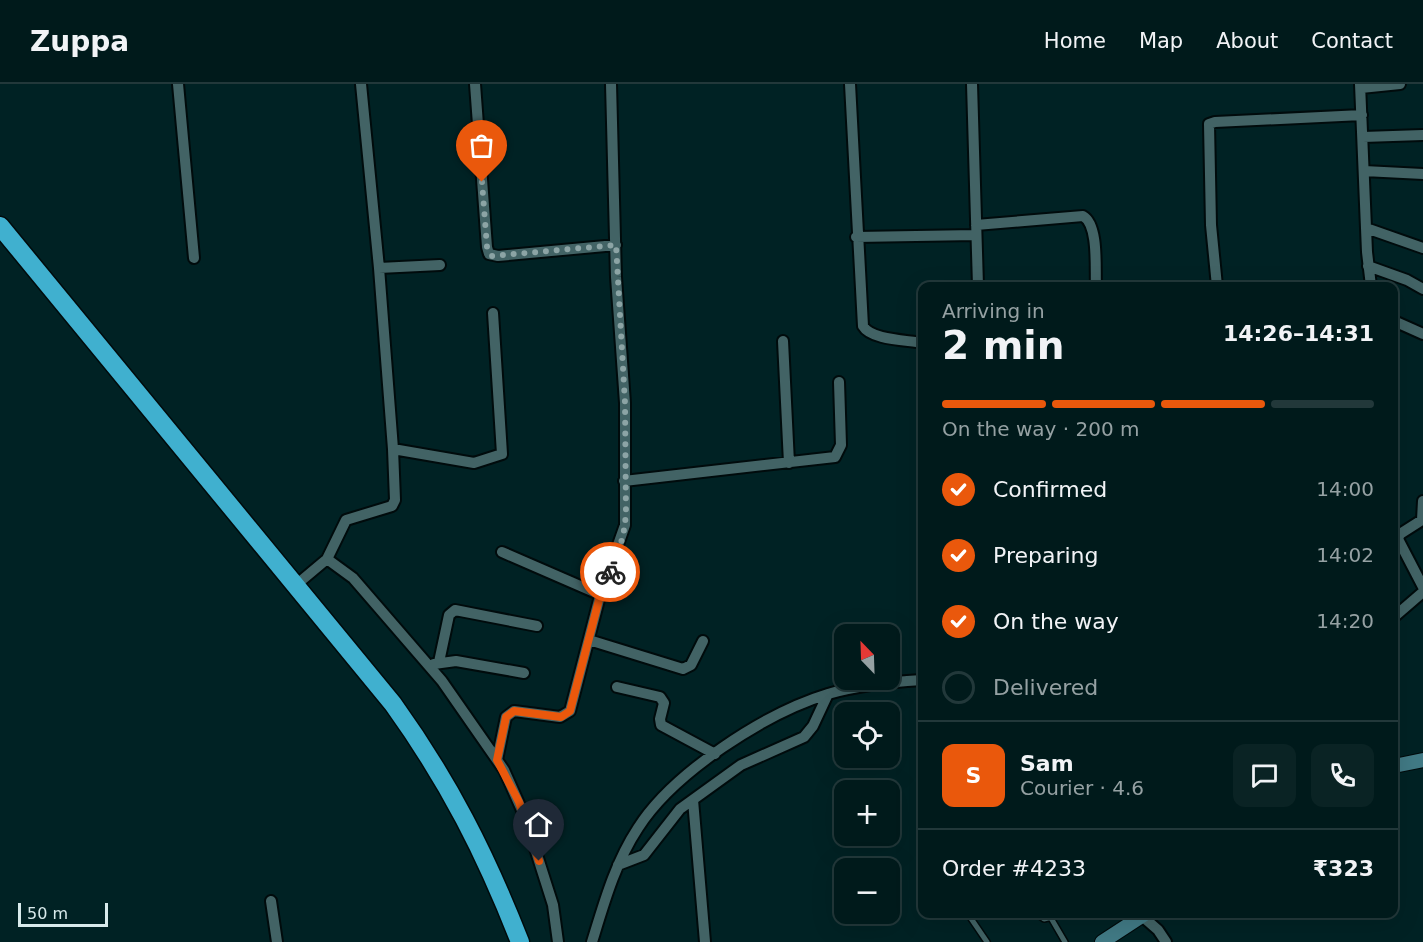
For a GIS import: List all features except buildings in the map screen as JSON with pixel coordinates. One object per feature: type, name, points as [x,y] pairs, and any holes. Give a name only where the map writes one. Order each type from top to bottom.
[{"type":"highway","points":[[0,226],[393,704],[429,755],[461,809],[495,878],[520,942]]},
{"type":"street","points":[[178,84],[194,258]]},
{"type":"street","points":[[296,585],[327,559],[346,520],[356,515],[387,509],[395,500],[379,268],[361,84]]},
{"type":"street","points":[[475,84],[489,254],[498,256],[616,245]]},
{"type":"street","points":[[497,760],[506,717],[509,713],[514,711],[561,717],[570,711],[601,595],[623,537],[626,515],[625,403],[616,245],[611,84]]},
{"type":"street","points":[[850,84],[856,237],[864,328],[874,334],[918,342]]},
{"type":"street","points":[[972,84],[978,282]]},
{"type":"street","points":[[1370,282],[1366,228],[1361,86],[1400,84]]},
{"type":"street","points":[[1217,282],[1211,225],[1209,124],[1362,115]]},
{"type":"street","points":[[1363,137],[1423,135]]},
{"type":"street","points":[[1364,171],[1423,174]]},
{"type":"street","points":[[856,237],[976,230],[1083,216],[1088,219],[1094,232],[1096,282]]},
{"type":"street","points":[[1366,228],[1423,248]]},
{"type":"street","points":[[379,268],[440,265]]},
{"type":"street","points":[[1368,266],[1407,280],[1423,289]]},
{"type":"street","points":[[393,449],[474,463],[502,454],[493,313]]},
{"type":"street","points":[[1398,323],[1423,334]]},
{"type":"street","points":[[783,341],[789,463]]},
{"type":"street","points":[[624,481],[830,459],[840,453],[839,382]]},
{"type":"street","points":[[1398,613],[1423,590],[1398,539],[1400,534],[1422,520],[1423,501]]},
{"type":"street","points":[[502,552],[601,595]]},
{"type":"street","points":[[327,559],[353,578],[448,689],[497,760],[525,817],[553,905],[558,942]]},
{"type":"street","points":[[439,662],[449,615],[454,610],[537,626]]},
{"type":"street","points":[[589,640],[683,669],[691,665],[703,641]]},
{"type":"street","points":[[428,666],[439,662],[456,661],[524,673]]},
{"type":"street","points":[[592,942],[625,849],[651,810],[686,776],[753,729],[828,694],[918,680]]},
{"type":"street","points":[[617,687],[660,697],[664,703],[660,719],[661,725],[715,754]]},
{"type":"street","points":[[618,866],[644,855],[680,809],[741,765],[804,737],[813,726],[828,694]]},
{"type":"street","points":[[1398,765],[1423,760]]},
{"type":"street","points":[[693,800],[705,942]]},
{"type":"street","points":[[271,901],[277,942]]},
{"type":"street","points":[[1101,942],[1139,918]]},
{"type":"street","points":[[1147,918],[1166,942]]},
{"type":"lane","points":[[971,918],[987,942]]},
{"type":"lane","points":[[1043,918],[1051,918],[1065,942]]},
{"type":"way so far","points":[[482,182],[487,251],[492,256],[616,245],[616,277],[625,403],[626,515],[623,537],[610,572]]},
{"type":"route","points":[[539,861],[519,802],[497,760],[506,717],[514,711],[561,717],[568,714],[600,596],[610,572]]}]
